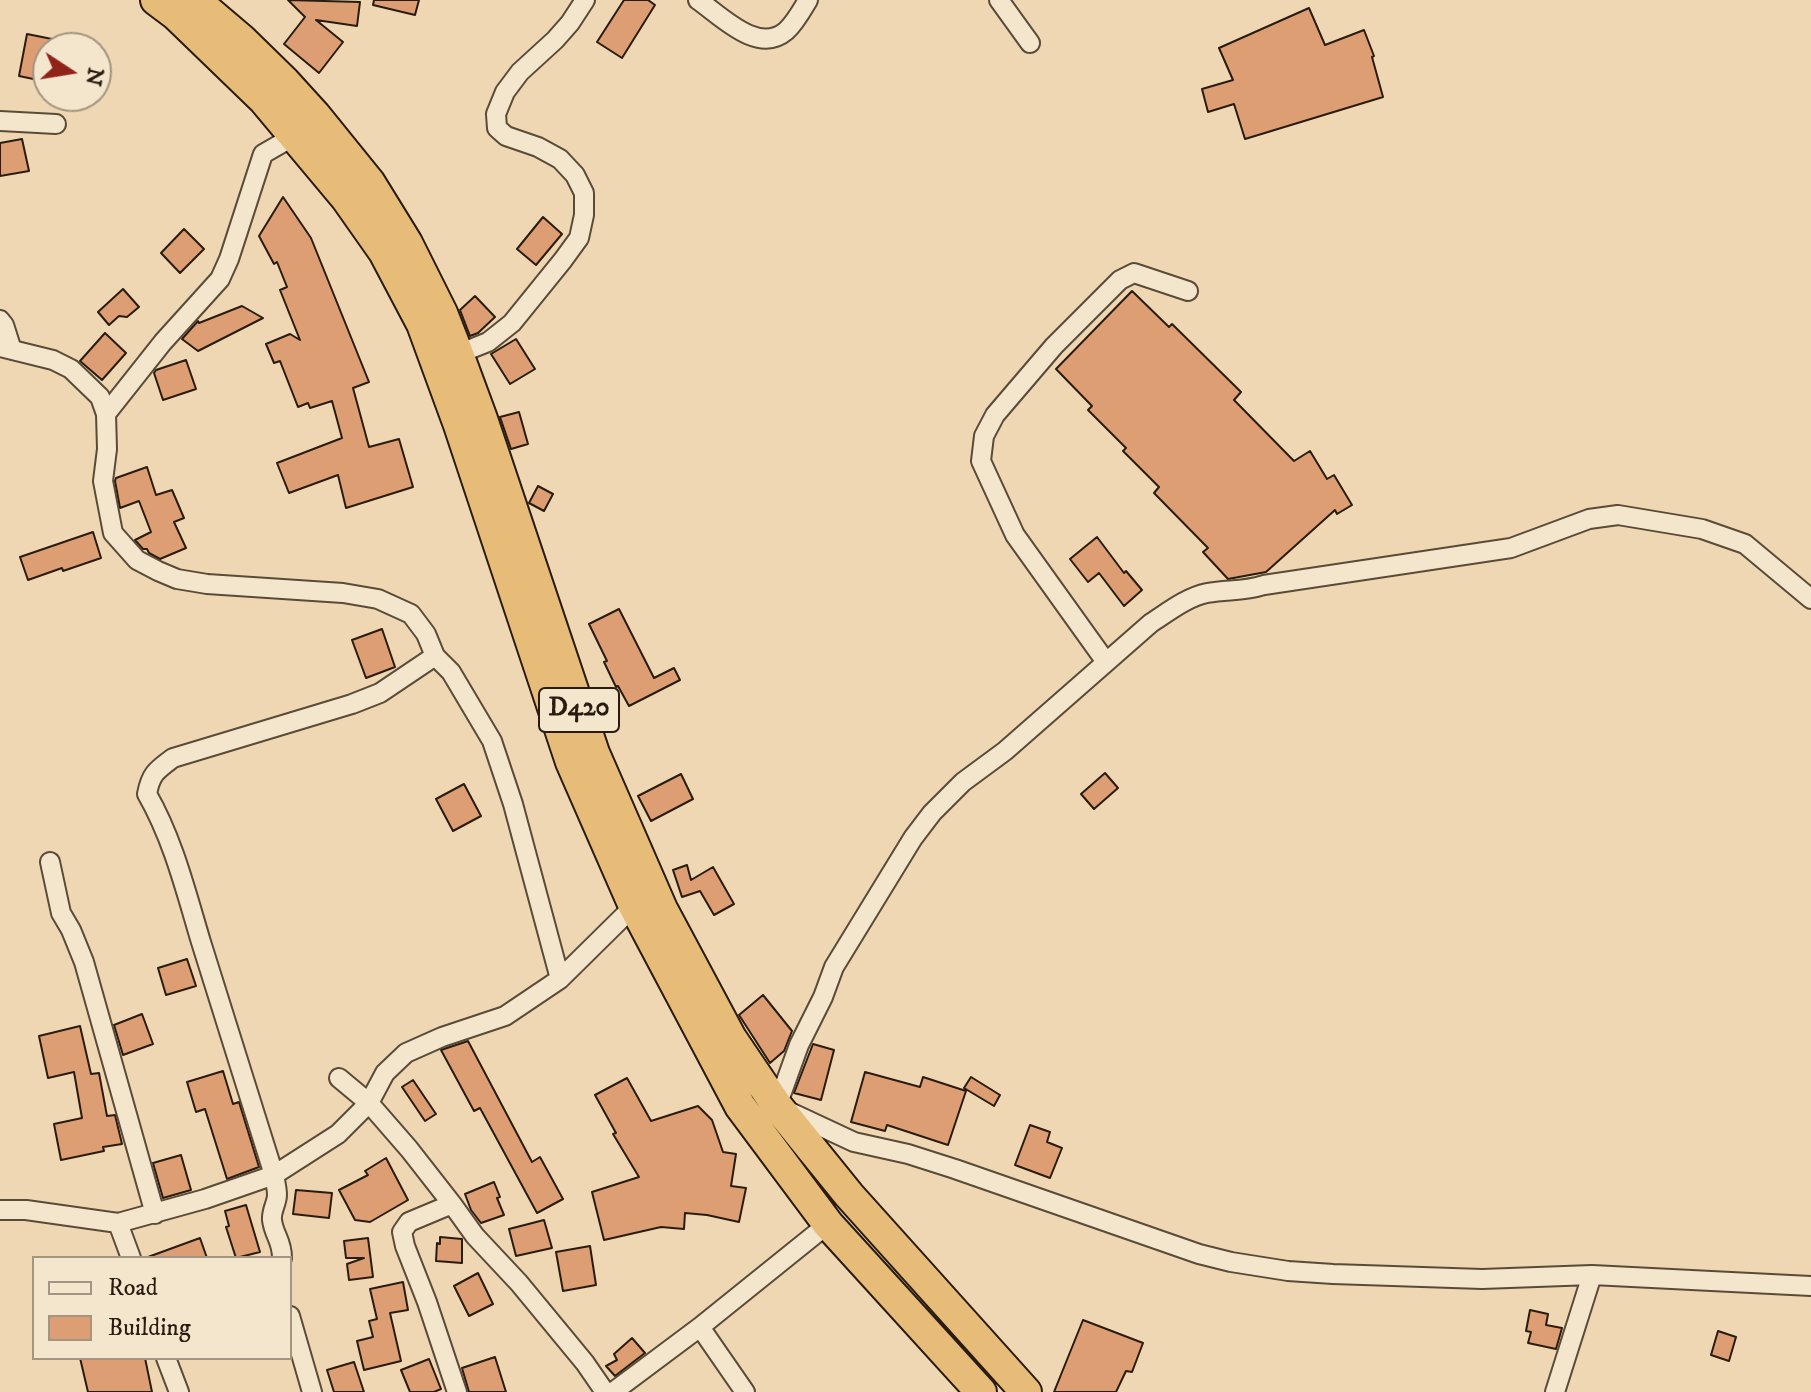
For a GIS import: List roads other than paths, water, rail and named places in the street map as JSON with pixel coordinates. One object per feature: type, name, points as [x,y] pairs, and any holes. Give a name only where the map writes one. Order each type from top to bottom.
[{"type":"highway","name":"D420","points":[[156,0],[176,15],[296,135],[384,252],[422,324],[459,425],[571,762],[634,906],[740,1106],[828,1224],[981,1392]]},
{"type":"highway","name":"D420","points":[[195,0],[242,40],[315,115],[370,183],[407,243],[442,313],[482,419],[594,753],[662,909],[731,1038],[777,1106],[849,1195],[1026,1392]]},
{"type":"street","points":[[458,354],[488,342],[512,323],[579,238],[584,215],[584,193],[575,175],[560,159],[538,147],[506,136],[497,128],[496,114],[505,92],[520,72],[555,40],[585,0]]},
{"type":"street","points":[[698,0],[740,32],[765,40],[787,30],[808,0]]},
{"type":"street","points":[[999,0],[1030,43]]},
{"type":"street","points":[[0,121],[56,124]]},
{"type":"street","points":[[106,414],[163,342],[220,279],[263,154],[296,135]]},
{"type":"street","points":[[1106,662],[1015,535],[981,461],[984,436],[995,415],[1054,346],[1120,280],[1134,273],[1188,291]]},
{"type":"street","points":[[0,320],[4,325],[6,349],[53,360],[71,369],[100,397],[106,414],[107,449],[103,481],[113,533],[137,560],[177,579],[207,584],[343,593],[378,599],[411,614],[426,634],[435,656],[451,672],[492,741],[513,804],[560,979]]},
{"type":"street","points":[[1811,599],[1745,544],[1702,529],[1618,515],[1589,519],[1511,548],[1264,585],[1248,590],[1206,593],[1175,607],[1151,623],[1005,751],[963,782],[932,813],[834,967],[799,1045],[777,1106],[854,1142],[932,1161],[1199,1254],[1231,1262],[1333,1274],[1482,1279],[1592,1275],[1811,1286]]},
{"type":"street","points":[[282,1256],[282,1243],[272,1220],[272,1209],[277,1198],[274,1175],[185,888],[147,794],[150,781],[155,771],[173,758],[352,704],[380,693],[435,656]]},
{"type":"street","points":[[50,862],[61,913],[84,962],[155,1214]]},
{"type":"street","points":[[0,1210],[26,1210],[118,1223],[205,1199],[274,1175],[338,1134],[369,1103],[385,1073],[406,1053],[505,1016],[560,979],[634,906]]},
{"type":"street","points":[[339,1078],[369,1103],[409,1149],[475,1236],[519,1283],[605,1392]]},
{"type":"street","points":[[452,1204],[409,1222],[402,1232],[457,1392]]},
{"type":"street","points":[[118,1223],[130,1256]]},
{"type":"street","points":[[613,1392],[828,1224]]},
{"type":"street","points":[[1555,1392],[1592,1275]]},
{"type":"street","points":[[292,1323],[312,1392]]},
{"type":"street","points":[[700,1327],[745,1392]]},
{"type":"street","points":[[167,1360],[179,1392]]}]
